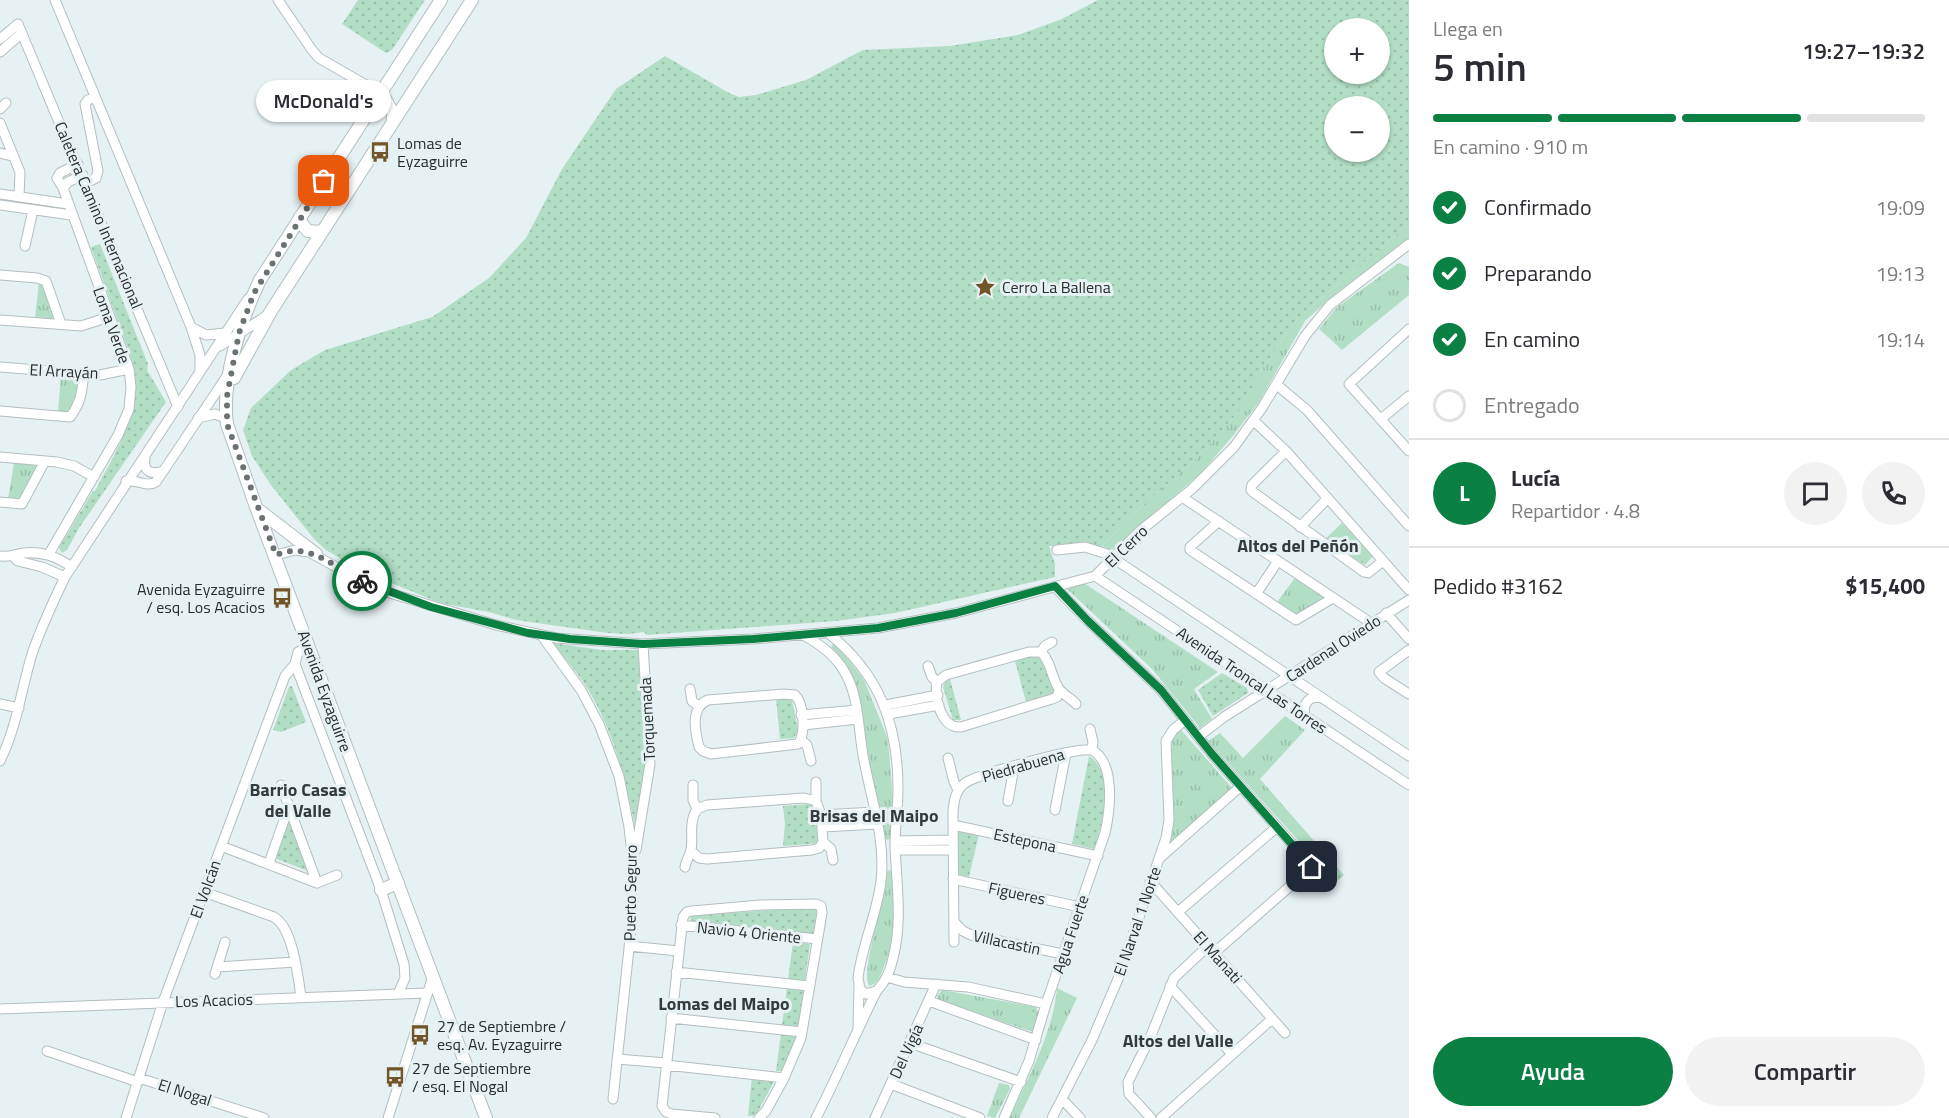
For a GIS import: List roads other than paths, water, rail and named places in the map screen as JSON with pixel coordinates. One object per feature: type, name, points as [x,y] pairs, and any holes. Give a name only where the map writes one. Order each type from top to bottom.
[{"type":"main road","name":"Avenida Eyzaguirre","points":[[441,0],[260,280],[239,333],[227,396],[227,421],[256,507],[276,555],[308,646],[486,1118]]},
{"type":"main road","name":"Avenida Eyzaguirre","points":[[227,396],[239,367],[271,311],[472,0]]},
{"type":"main road","points":[[300,217],[301,223],[308,231],[322,232]]},
{"type":"main road","points":[[256,507],[316,554]]},
{"type":"main road","points":[[381,890],[398,884]]},
{"type":"street","points":[[55,0],[191,327],[200,355],[200,371]]},
{"type":"street","points":[[278,0],[320,58],[381,93],[390,104],[391,126]]},
{"type":"street","points":[[0,39],[20,28]]},
{"type":"street","points":[[0,52],[20,28]]},
{"type":"street","name":"Caletera Camino Internacional","points":[[20,28],[85,179],[178,407]]},
{"type":"street","points":[[360,82],[368,96],[368,112]]},
{"type":"street","points":[[78,164],[58,174],[58,180],[63,188],[68,182],[96,178],[98,171],[85,104],[95,97]]},
{"type":"street","points":[[0,123],[20,172],[19,197]]},
{"type":"street","points":[[0,153],[12,156]]},
{"type":"street","name":"Loma Verde","points":[[49,554],[118,435],[129,409],[130,387],[129,369],[63,188]]},
{"type":"street","points":[[68,204],[2,194],[1,206],[71,215]]},
{"type":"street","points":[[26,246],[33,210]]},
{"type":"street","name":"El Cerro","points":[[276,555],[295,550],[316,554],[367,584],[474,620],[542,636],[643,644],[846,632],[939,617],[1095,576],[1140,531],[1221,461],[1254,421],[1305,336],[1330,305],[1408,246]]},
{"type":"street","points":[[0,275],[37,278],[46,282],[61,324]]},
{"type":"street","name":"Avenida Eyzaguirre","points":[[0,761],[11,738],[25,680],[40,633],[65,577],[260,280]]},
{"type":"street","name":"Avenida Eyzaguirre","points":[[213,351],[257,323],[271,311]]},
{"type":"street","points":[[0,320],[81,326],[109,317]]},
{"type":"street","points":[[191,327],[206,334],[225,333]]},
{"type":"street","points":[[1409,329],[1348,384],[1409,451]]},
{"type":"street","name":"El Arrayán","points":[[0,367],[99,375],[129,369]]},
{"type":"street","name":"Avenida Eyzaguirre","points":[[163,471],[231,369]]},
{"type":"street","points":[[0,411],[70,417],[81,395],[84,374]]},
{"type":"street","points":[[1276,385],[1307,410],[1409,526]]},
{"type":"street","points":[[1380,419],[1409,396]]},
{"type":"street","points":[[198,418],[215,414],[227,421]]},
{"type":"street","points":[[1254,421],[1286,451],[1409,590]]},
{"type":"street","points":[[1286,451],[1252,485],[1251,490],[1366,573],[1383,561]]},
{"type":"street","points":[[0,457],[74,466],[94,477]]},
{"type":"street","points":[[145,458],[144,466],[147,471],[153,474],[163,471]]},
{"type":"street","points":[[0,502],[22,504],[45,461]]},
{"type":"street","points":[[126,481],[138,480],[152,484],[163,471]]},
{"type":"street","points":[[1182,496],[1371,623]]},
{"type":"street","points":[[1300,527],[1328,498]]},
{"type":"street","points":[[1219,521],[1190,549],[1296,620],[1333,598]]},
{"type":"street","name":"Avenida Troncal Las Torres","points":[[1057,550],[1085,547],[1099,550],[1112,557],[1409,756]]},
{"type":"street","points":[[0,556],[14,557],[27,552],[49,554],[72,567]]},
{"type":"street","points":[[14,557],[18,561],[42,567],[65,577]]},
{"type":"street","points":[[1256,594],[1278,561]]},
{"type":"street","name":"Avenida Troncal Las Torres","points":[[1095,576],[1409,785]]},
{"type":"street","points":[[1055,586],[1088,621],[1154,682],[1198,737],[1326,882]]},
{"type":"street","name":"Cardenal Oviedo","points":[[1198,737],[1267,689],[1409,600]]},
{"type":"street","points":[[1386,613],[1409,639]]},
{"type":"street","points":[[846,632],[846,648]]},
{"type":"street","points":[[816,1118],[876,991],[887,977],[894,956],[897,924],[895,846],[898,790],[897,749],[887,710],[864,670],[846,648],[828,633]]},
{"type":"street","points":[[802,635],[820,646],[843,669],[850,684],[877,824],[882,865],[860,966],[857,1034]]},
{"type":"street","name":"Puerto Seguro","points":[[542,636],[581,690],[610,750],[626,807],[633,864],[629,946],[613,1099]]},
{"type":"street","points":[[1041,652],[1052,642]]},
{"type":"street","name":"Torquemada","points":[[633,864],[650,764],[643,644]]},
{"type":"street","name":"El Volcán","points":[[126,1118],[163,1002],[285,676],[295,664],[298,652],[308,646]]},
{"type":"street","points":[[1409,650],[1379,672],[1384,678],[1409,694]]},
{"type":"street","points":[[937,682],[946,675],[1033,651],[1041,652],[1046,656],[1059,691],[1070,697],[1076,704]]},
{"type":"street","points":[[295,664],[381,890],[404,964],[405,978],[398,994]]},
{"type":"street","points":[[928,666],[932,677],[937,682],[939,705],[950,726],[961,727],[1052,699],[1059,691]]},
{"type":"street","points":[[690,689],[692,701],[697,707],[698,744],[703,751],[711,754],[793,746],[801,740],[804,732],[797,697],[784,694],[708,700],[697,707]]},
{"type":"street","points":[[887,710],[938,695]]},
{"type":"street","points":[[1305,715],[1306,701],[1312,697],[1322,698]]},
{"type":"street","points":[[0,704],[19,708]]},
{"type":"street","points":[[887,710],[939,705]]},
{"type":"street","points":[[802,720],[857,715]]},
{"type":"street","name":"El Narval 1 Norte","points":[[1052,1118],[1092,1041],[1114,989],[1158,860],[1168,826],[1167,741],[1173,730],[1185,720]]},
{"type":"street","points":[[1090,729],[1092,750]]},
{"type":"street","points":[[801,740],[807,745],[811,761]]},
{"type":"street","name":"Piedrabuena","points":[[958,790],[974,779],[1014,767],[1083,749],[1092,750]]},
{"type":"street","name":"Agua Fuerte","points":[[1004,1118],[1021,1082],[1036,1040],[1107,825],[1109,793],[1104,762],[1092,750]]},
{"type":"street","points":[[1055,810],[1066,753]]},
{"type":"street","points":[[948,758],[958,790],[954,799],[952,845],[954,942]]},
{"type":"street","points":[[1008,801],[1014,767]]},
{"type":"street","points":[[692,852],[699,858],[707,859],[819,848],[823,842],[823,827],[816,801],[818,796],[816,782]]},
{"type":"street","points":[[281,785],[317,883]]},
{"type":"street","points":[[693,785],[693,800],[697,809]]},
{"type":"street","points":[[1158,860],[1241,786]]},
{"type":"street","points":[[685,867],[686,860],[692,852],[692,822],[697,809],[706,805],[804,798],[816,801]]},
{"type":"street","points":[[269,863],[289,806]]},
{"type":"street","points":[[821,815],[875,812]]},
{"type":"street","points":[[823,827],[877,824]]},
{"type":"street","name":"Estepona","points":[[953,825],[1098,856]]},
{"type":"street","points":[[1178,912],[1277,827]]},
{"type":"street","points":[[823,842],[831,849],[833,860]]},
{"type":"street","points":[[895,846],[952,845]]},
{"type":"street","points":[[221,846],[317,883],[337,875]]},
{"type":"street","points":[[1151,1118],[1130,1094],[1128,1085],[1178,972],[1211,950],[1312,867]]},
{"type":"street","name":"Figueres","points":[[953,879],[1080,907]]},
{"type":"street","name":"El Manati","points":[[1150,881],[1286,1033]]},
{"type":"street","points":[[204,892],[278,919],[285,930],[295,962],[301,997]]},
{"type":"street","points":[[715,1118],[672,1114],[664,1110],[662,1106],[681,925],[685,914],[692,911],[760,905],[811,903],[819,905],[822,914],[802,1032],[784,1078],[761,1117]]},
{"type":"street","name":"Villacastin","points":[[955,923],[971,935],[1063,954]]},
{"type":"street","name":"Navio 4 Oriente","points":[[681,925],[817,939]]},
{"type":"street","points":[[225,942],[216,970],[295,962]]},
{"type":"street","points":[[629,946],[678,951]]},
{"type":"street","points":[[676,972],[809,986]]},
{"type":"street","points":[[388,1118],[433,976]]},
{"type":"street","points":[[887,977],[904,982],[968,987],[1046,1004]]},
{"type":"street","points":[[859,984],[860,989],[866,994],[876,991]]},
{"type":"street","name":"Del Vigía","points":[[875,1118],[936,984]]},
{"type":"street","points":[[1170,986],[1232,1054]]},
{"type":"street","name":"Los Acacios","points":[[0,1009],[427,993]]},
{"type":"street","points":[[929,1001],[1036,1040]]},
{"type":"street","points":[[671,1018],[802,1032]]},
{"type":"street","points":[[1161,1118],[1272,1019]]},
{"type":"street","points":[[910,1043],[1021,1082]]},
{"type":"street","name":"El Nogal","points":[[47,1051],[264,1118]]},
{"type":"street","points":[[617,1059],[784,1078]]},
{"type":"street","points":[[891,1084],[980,1118]]},
{"type":"street","points":[[1062,1099],[1080,1118]]},
{"type":"place","name":"Lomas de Eyzaguirre","points":[[380,152]]},
{"type":"place","name":"McDonald's","points":[[324,181]]},
{"type":"place","name":"Cerro La Ballena","points":[[985,287]]},
{"type":"place","name":"Avenida Eyzaguirre / esq. Los Acacios","points":[[282,598]]},
{"type":"place","name":"27 de Septiembre / esq. Av. Eyzaguirre","points":[[420,1035]]},
{"type":"place","name":"27 de Septiembre / esq. El Nogal","points":[[395,1077]]},
{"type":"district","name":"Altos del Peñón","points":[[1298,545]]},
{"type":"district","name":"Barrio Casas del Valle","points":[[298,799]]},
{"type":"district","name":"Brisas del Maipo","points":[[874,815]]},
{"type":"district","name":"Lomas del Maipo","points":[[724,1003]]},
{"type":"district","name":"Altos del Valle","points":[[1178,1040]]}]
